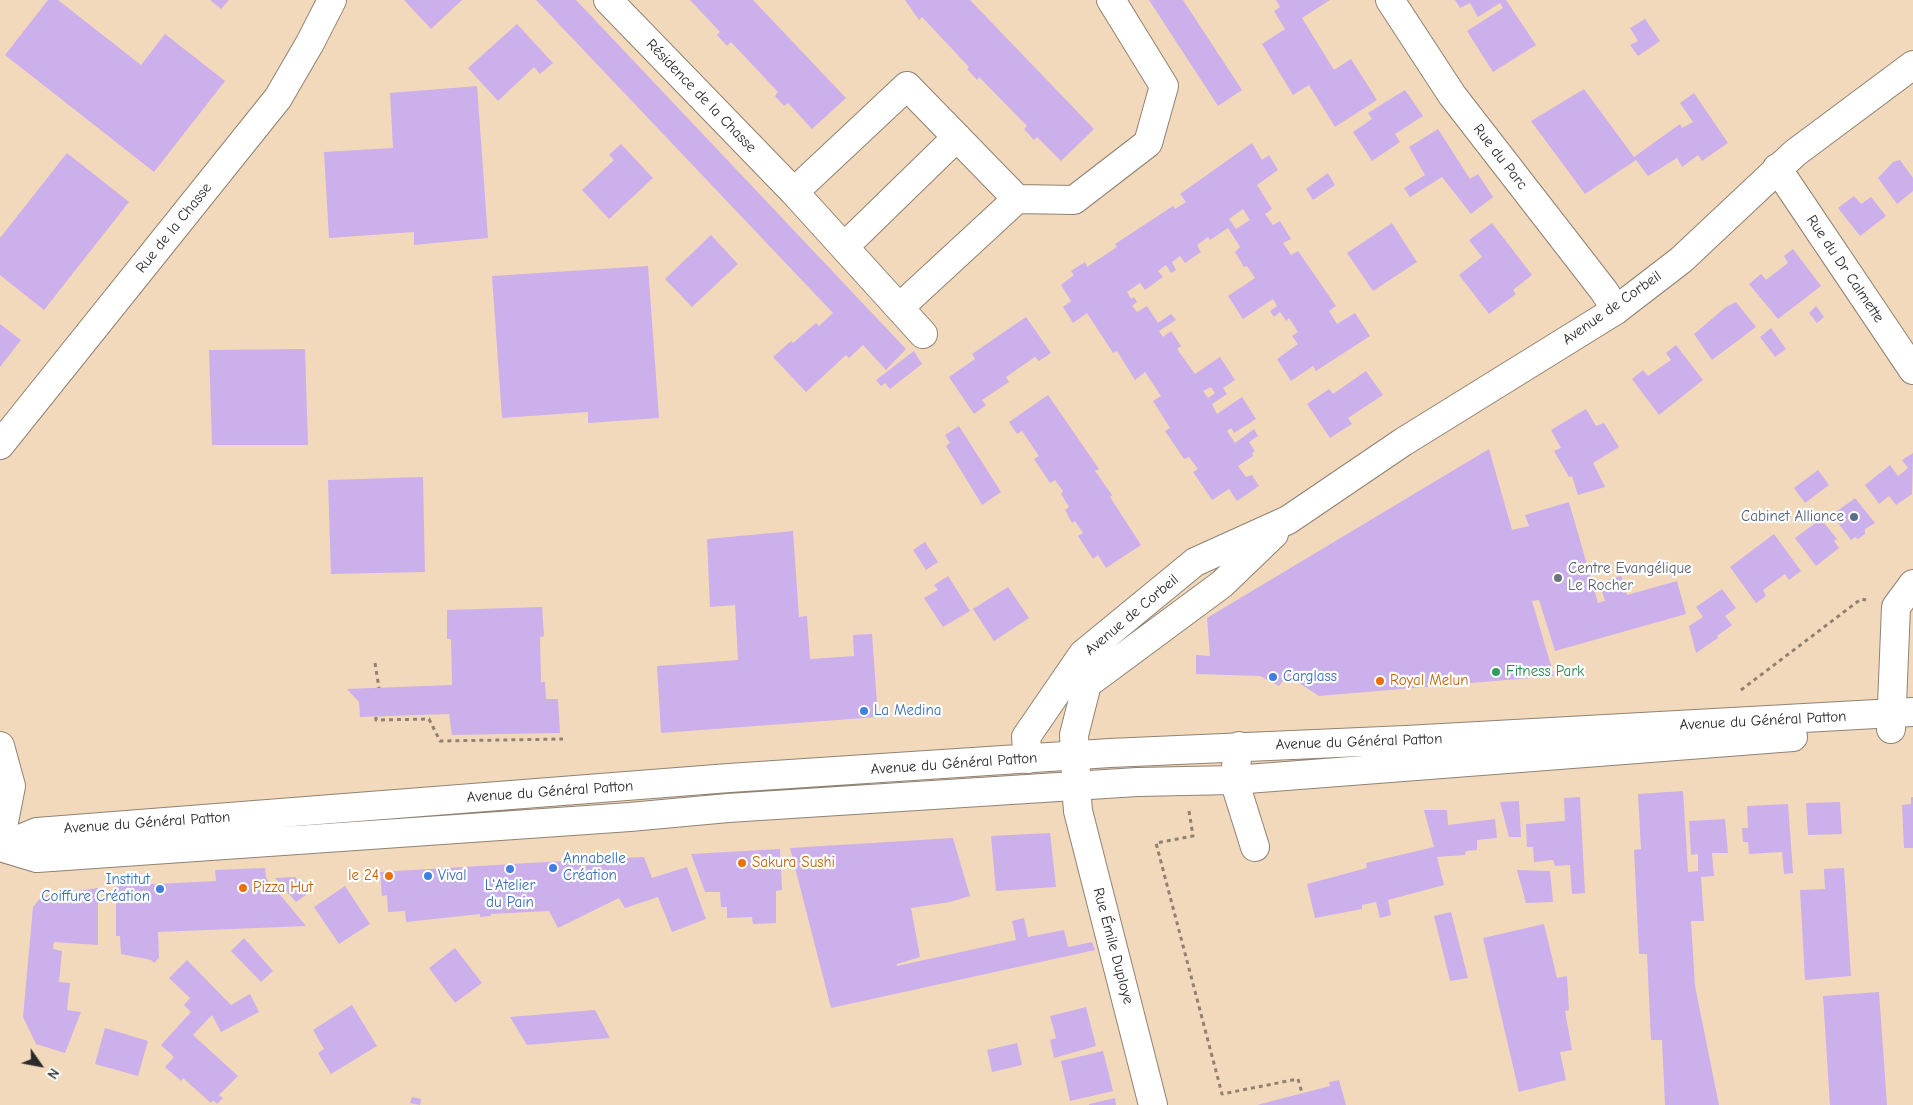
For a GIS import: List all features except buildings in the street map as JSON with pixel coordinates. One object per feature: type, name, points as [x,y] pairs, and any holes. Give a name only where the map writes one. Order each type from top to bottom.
[{"type":"main road","name":"Rue de la Chasse","points":[[0,445],[278,98],[332,0]]},
{"type":"main road","name":"Résidence de la Chasse","points":[[608,0],[794,192],[923,334]]},
{"type":"main road","points":[[900,307],[1018,199],[1074,200],[1148,143],[1164,86],[1111,0]]},
{"type":"main road","name":"Rue du Parc","points":[[1390,0],[1452,95],[1604,291],[1616,310]]},
{"type":"main road","name":"Avenue de Corbeil","points":[[1028,759],[1026,737],[1083,654],[1195,562],[1288,520],[1403,442],[1616,310],[1681,260],[1778,168],[1913,65]]},
{"type":"main road","points":[[794,192],[907,86],[1018,199]]},
{"type":"main road","points":[[844,247],[957,137]]},
{"type":"main road","name":"Rue du Dr Calmette","points":[[1778,168],[1913,370]]},
{"type":"main road","name":"Avenue de Corbeil","points":[[1076,786],[1074,735],[1087,684],[1222,584],[1288,520]]},
{"type":"main road","points":[[1902,720],[1896,607],[1913,584]]},
{"type":"main road","name":"Avenue du Général Patton","points":[[0,847],[37,832],[729,778],[1239,746],[1902,720]]},
{"type":"main road","name":"Avenue du Général Patton","points":[[0,847],[37,858],[1076,786],[1234,780],[1902,720]]},
{"type":"main road","points":[[0,746],[10,786],[0,842]]},
{"type":"main road","points":[[1239,746],[1234,780],[1255,847]]},
{"type":"main road","name":"Rue Émile Duploye","points":[[1076,786],[1078,811],[1153,1105]]},
{"type":"path","points":[[1735,695],[1861,599],[1896,607]]},
{"type":"path","points":[[375,663],[379,688]]},
{"type":"path","points":[[376,717],[376,720],[429,719],[440,741],[563,739]]},
{"type":"path","points":[[1189,806],[1193,836],[1156,843],[1222,1094],[1298,1079],[1302,1093]]},
{"type":"place","name":"Cabinet Alliance","points":[[1854,517]]},
{"type":"place","name":"Centre Evangélique Le Rocher","points":[[1558,578]]},
{"type":"place","name":"Fitness Park","points":[[1496,672]]},
{"type":"place","name":"Carglass","points":[[1273,677]]},
{"type":"place","name":"Royal Melun","points":[[1380,681]]},
{"type":"place","name":"La Medina","points":[[864,711]]},
{"type":"place","name":"Sakura Sushi","points":[[742,863]]},
{"type":"place","name":"Annabelle Création","points":[[553,868]]},
{"type":"place","name":"L'Atelier du Pain","points":[[510,869]]},
{"type":"place","name":"le 24","points":[[389,876]]},
{"type":"place","name":"Vival","points":[[428,876]]},
{"type":"place","name":"Pizza Hut","points":[[243,888]]},
{"type":"place","name":"Institut Coiffure Création","points":[[160,889]]}]
